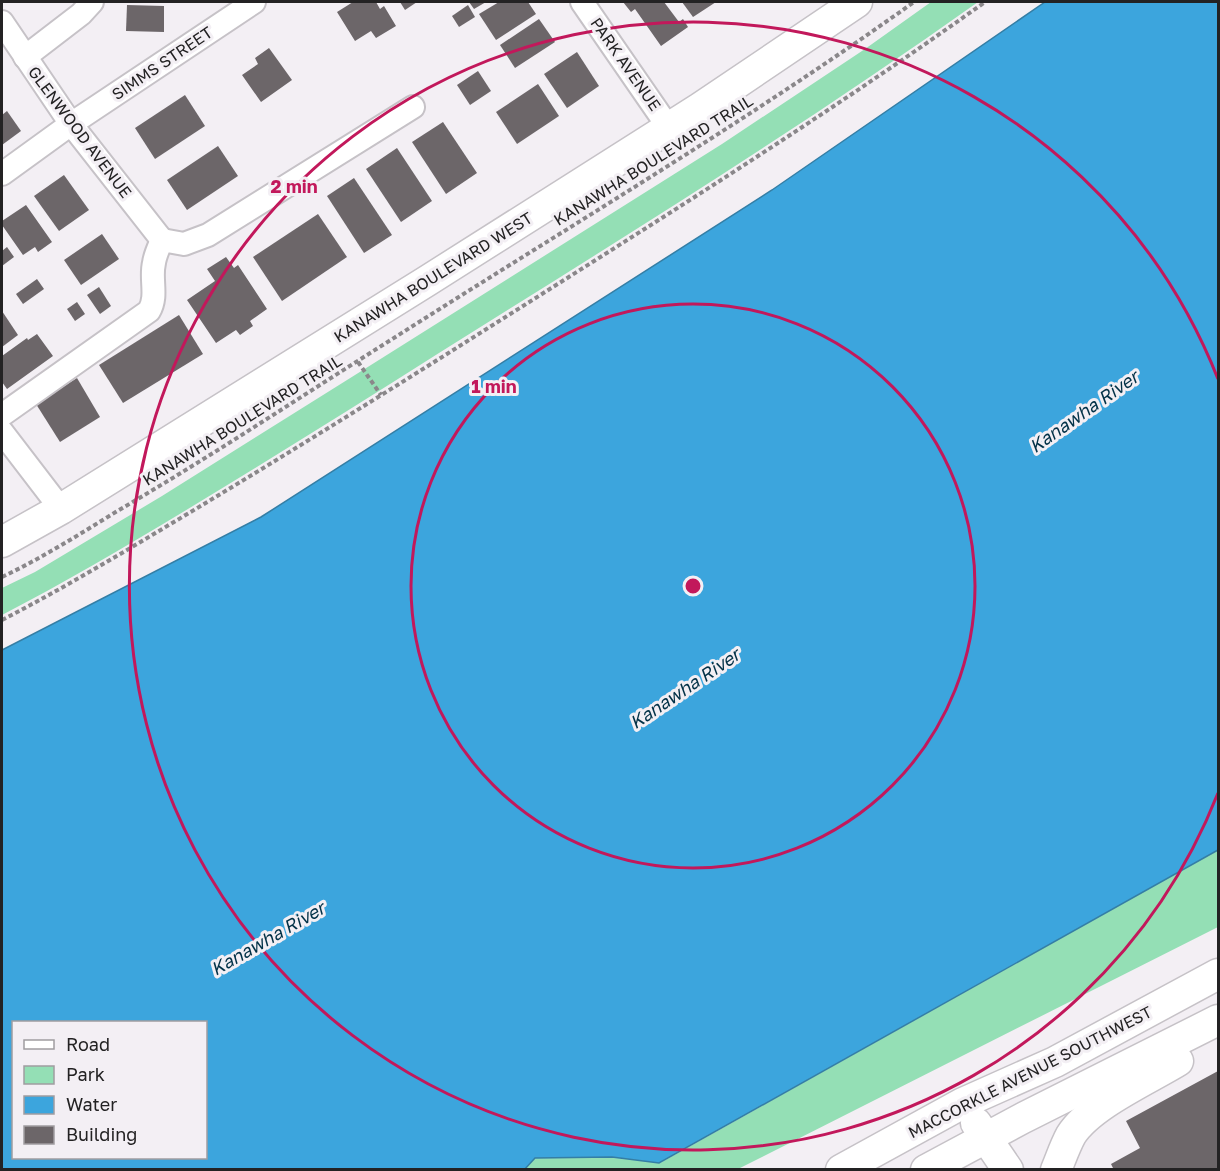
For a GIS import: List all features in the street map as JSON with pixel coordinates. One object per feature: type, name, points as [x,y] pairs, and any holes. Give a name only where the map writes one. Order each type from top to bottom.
[{"type":"main road","name":"KANAWHA BOULEVARD WEST","points":[[2,542],[61,508],[427,281],[669,128],[857,2]]},
{"type":"main road","name":"MACCORKLE AVENUE SOUTHWEST","points":[[841,1170],[963,1103],[1055,1062],[1218,974]]},
{"type":"main road","points":[[926,1170],[1218,1020]]},
{"type":"main road","points":[[1056,1170],[1072,1134],[1105,1103],[1218,1038]]},
{"type":"main road","points":[[963,1103],[1008,1170]]},
{"type":"street","points":[[25,57],[81,14],[92,2]]},
{"type":"street","name":"SIMMS STREET","points":[[2,174],[71,124],[254,2]]},
{"type":"street","name":"PARK AVENUE","points":[[582,2],[669,128]]},
{"type":"street","name":"GLENWOOD AVENUE","points":[[2,22],[71,124],[162,240]]},
{"type":"street","points":[[2,415],[149,311],[154,297],[154,263],[162,240],[184,244],[208,235],[413,107]]},
{"type":"street","points":[[2,432],[61,508]]},
{"type":"path","name":"KANAWHA BOULEVARD TRAIL","points":[[2,578],[158,488],[718,135],[914,2]]},
{"type":"path","points":[[2,620],[64,588],[288,454],[736,170],[903,60],[985,2]]},
{"type":"path","points":[[358,362],[381,395]]},
{"type":"green space","points":[[931,2],[978,2],[846,93],[644,225],[247,473],[71,578],[2,615],[2,588],[35,572],[162,496],[722,144]]},
{"type":"green space","points":[[1218,850],[1218,927],[738,1169],[524,1170],[535,1158],[612,1157],[660,1163]]},
{"type":"water","name":"Kanawha River","points":[[1045,2],[1218,2],[1218,850],[659,1163],[612,1157],[535,1158],[524,1170],[2,1169],[2,650],[261,517],[772,190]]},
{"type":"building","points":[[353,2],[376,2],[380,9],[384,6],[396,26],[376,38],[371,31],[355,41],[337,12]]},
{"type":"building","points":[[400,2],[417,2],[405,10]]},
{"type":"building","points":[[469,2],[486,2],[474,9]]},
{"type":"building","points":[[499,2],[528,2],[536,14],[496,40],[479,14]]},
{"type":"building","points":[[623,2],[664,2],[679,22],[683,19],[688,27],[661,46],[635,9],[631,12]]},
{"type":"building","points":[[682,2],[716,2],[693,17]]},
{"type":"building","points":[[127,5],[164,6],[164,32],[126,31]]},
{"type":"building","points":[[468,5],[475,17],[459,27],[452,16]]},
{"type":"building","points":[[539,19],[555,42],[515,68],[500,45]]},
{"type":"building","points":[[269,48],[292,80],[261,102],[242,75],[258,64],[255,58]]},
{"type":"building","points":[[577,52],[599,86],[567,108],[544,74]]},
{"type":"building","points":[[478,71],[491,91],[470,105],[457,85]]},
{"type":"building","points":[[538,84],[559,116],[517,144],[496,112]]},
{"type":"building","points":[[185,95],[205,126],[155,159],[135,128]]},
{"type":"building","points":[[7,111],[21,131],[2,145],[2,115]]},
{"type":"building","points":[[443,122],[477,173],[446,194],[412,142]]},
{"type":"building","points":[[218,146],[238,176],[187,210],[167,180]]},
{"type":"building","points":[[397,148],[432,201],[401,222],[366,169]]},
{"type":"building","points":[[64,175],[89,210],[59,231],[34,196]]},
{"type":"building","points":[[354,178],[392,235],[364,253],[327,196]]},
{"type":"building","points":[[26,205],[52,242],[38,252],[35,247],[23,255],[2,225],[2,221]]},
{"type":"building","points":[[318,214],[347,257],[282,301],[253,257]]},
{"type":"building","points":[[102,234],[119,259],[81,285],[64,260]]},
{"type":"building","points":[[7,247],[14,257],[2,266],[2,251]]},
{"type":"building","points":[[226,257],[234,268],[238,265],[267,309],[250,321],[253,326],[240,335],[236,330],[216,343],[187,300],[215,281],[207,269]]},
{"type":"building","points":[[37,279],[44,289],[23,304],[16,294]]},
{"type":"building","points":[[99,287],[111,306],[100,314],[87,295]]},
{"type":"building","points":[[77,302],[85,314],[75,321],[67,309]]},
{"type":"building","points":[[2,311],[18,335],[2,347]]},
{"type":"building","points":[[179,315],[203,354],[123,403],[99,365]]},
{"type":"building","points":[[37,334],[53,356],[7,389],[2,382],[2,356],[27,338],[28,340]]},
{"type":"building","points":[[77,378],[100,417],[60,442],[36,404]]},
{"type":"building","points":[[1218,1071],[1218,1170],[1114,1170],[1111,1164],[1140,1148],[1126,1121]]}]
